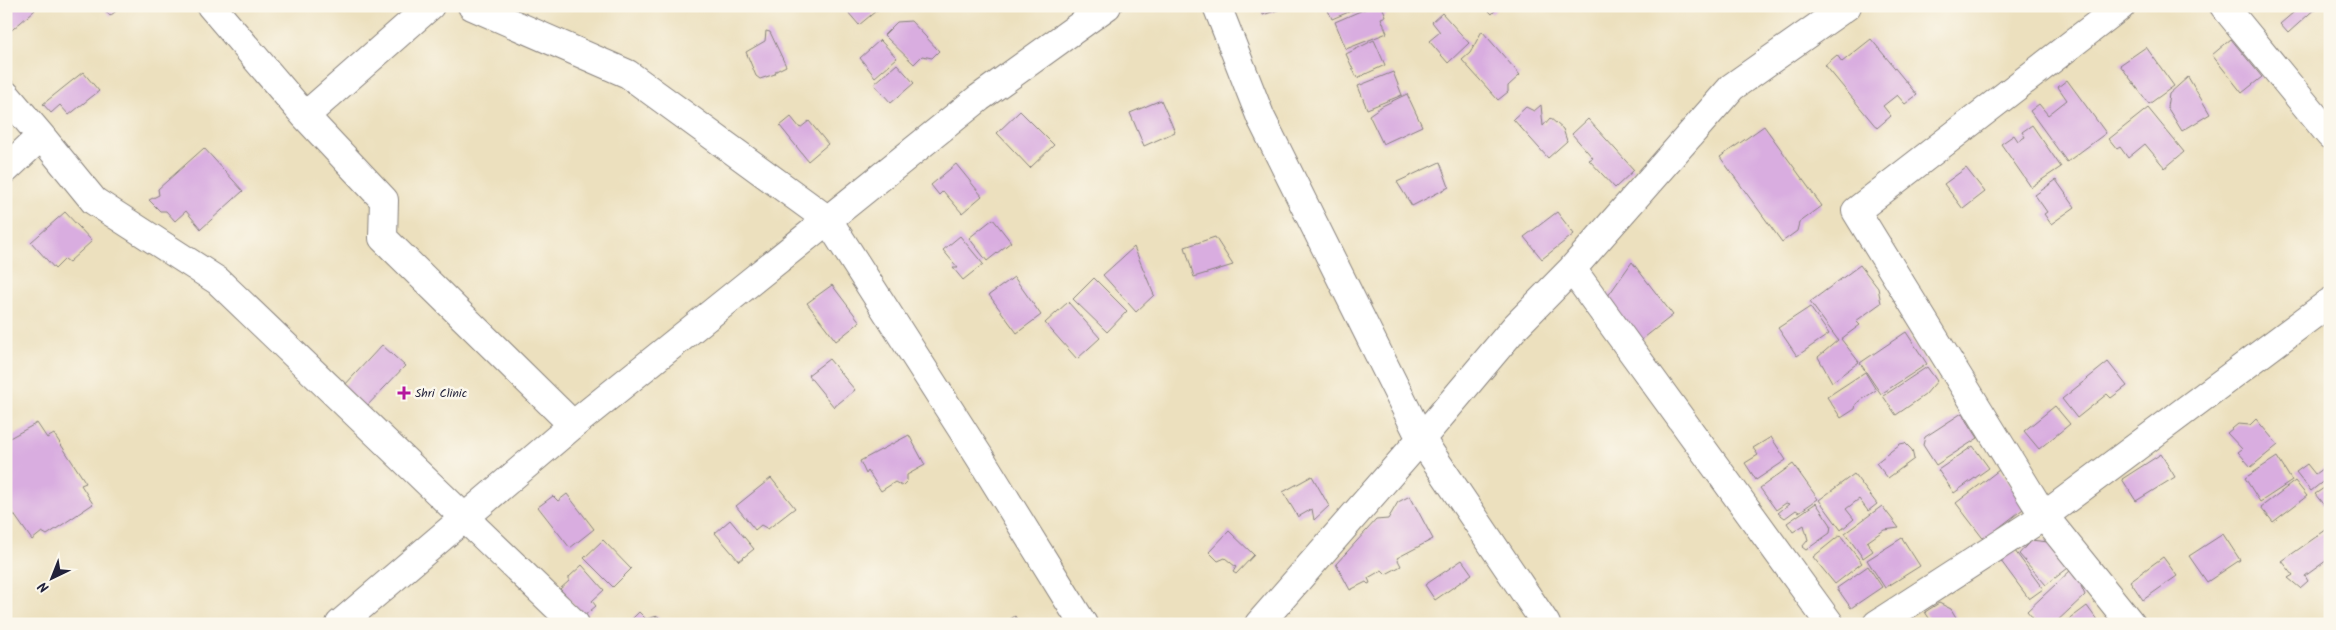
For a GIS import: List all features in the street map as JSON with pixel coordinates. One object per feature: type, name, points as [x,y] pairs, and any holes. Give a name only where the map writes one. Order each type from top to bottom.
[{"type":"street","points":[[211,6],[305,116],[384,200],[383,238],[573,425]]},
{"type":"street","points":[[305,116],[430,6]]},
{"type":"street","points":[[472,6],[628,74],[828,220],[979,456],[1083,624]]},
{"type":"street","points":[[340,624],[573,425],[979,98],[1107,6]]},
{"type":"street","points":[[1217,6],[1261,118],[1421,439],[1546,624]]},
{"type":"street","points":[[1273,618],[1516,326],[1572,270],[1732,88],[1847,6]]},
{"type":"street","points":[[2121,6],[1856,211],[2044,516],[2131,624]]},
{"type":"street","points":[[2224,6],[2330,135]]},
{"type":"street","points":[[6,95],[94,201],[218,281],[575,624]]},
{"type":"street","points":[[6,169],[41,136]]},
{"type":"street","points":[[1572,270],[1830,624]]},
{"type":"street","points":[[1878,624],[2044,516],[2330,302]]},
{"type":"building","points":[[6,6],[34,6],[35,10],[6,35]]},
{"type":"building","points":[[102,6],[122,6],[110,16]]},
{"type":"building","points":[[851,6],[882,6],[859,25],[847,11]]},
{"type":"building","points":[[1260,6],[1286,6],[1286,7],[1263,15]]},
{"type":"building","points":[[1326,6],[1363,6],[1332,19]]},
{"type":"building","points":[[1372,6],[1382,6],[1386,16],[1381,18],[1387,33],[1346,49],[1335,22]]},
{"type":"building","points":[[1484,6],[1499,6],[1492,14]]},
{"type":"building","points":[[2301,6],[2318,6],[2288,33],[2280,24]]},
{"type":"building","points":[[1442,13],[1469,43],[1448,63],[1429,41],[1440,32],[1432,22]]},
{"type":"building","points":[[911,21],[939,51],[932,58],[922,56],[914,64],[884,35],[897,22]]},
{"type":"building","points":[[766,31],[770,32],[786,66],[776,71],[775,74],[760,79],[756,76],[746,52],[765,41]]},
{"type":"building","points":[[1482,31],[1520,75],[1508,86],[1508,92],[1498,100],[1462,60],[1470,53]]},
{"type":"building","points":[[1871,39],[1917,95],[1905,104],[1897,95],[1883,106],[1891,116],[1877,128],[1825,65],[1837,55],[1842,62]]},
{"type":"building","points":[[2231,39],[2262,77],[2242,93],[2212,55]]},
{"type":"building","points":[[880,40],[897,58],[875,77],[860,58]]},
{"type":"building","points":[[1374,40],[1385,65],[1357,78],[1346,54]]},
{"type":"building","points":[[2146,47],[2174,86],[2149,104],[2120,65]]},
{"type":"building","points":[[897,64],[914,83],[891,103],[874,84]]},
{"type":"building","points":[[83,72],[99,91],[69,115],[60,105],[51,113],[43,104]]},
{"type":"building","points":[[1393,72],[1402,95],[1367,109],[1358,86]]},
{"type":"building","points":[[2188,77],[2210,114],[2182,131],[2167,107],[2169,94]]},
{"type":"building","points":[[2067,80],[2106,133],[2067,162],[2030,111],[2039,104],[2048,115],[2067,100],[2058,87]]},
{"type":"building","points":[[1407,94],[1422,126],[1383,144],[1369,115],[1382,106]]},
{"type":"building","points":[[1161,100],[1175,132],[1144,146],[1130,113]]},
{"type":"building","points":[[1541,105],[1543,126],[1550,118],[1563,129],[1567,141],[1548,158],[1513,119],[1526,107],[1534,111]]},
{"type":"building","points":[[2148,108],[2184,152],[2165,168],[2145,144],[2128,158],[2120,147],[2117,149],[2109,139]]},
{"type":"building","points":[[1020,111],[1054,145],[1030,168],[997,133]]},
{"type":"building","points":[[791,117],[800,128],[809,121],[828,144],[808,161],[780,126]]},
{"type":"building","points":[[1588,119],[1634,170],[1615,188],[1589,160],[1593,158],[1572,134]]},
{"type":"building","points":[[2032,125],[2061,167],[2031,187],[2001,144],[2014,135],[2018,141],[2025,137],[2022,132]]},
{"type":"building","points":[[1764,126],[1822,206],[1799,223],[1797,231],[1782,242],[1720,157]]},
{"type":"building","points":[[204,148],[243,191],[201,229],[186,211],[175,221],[166,211],[160,211],[149,200],[159,195],[158,189]]},
{"type":"building","points":[[1440,162],[1449,187],[1412,206],[1397,182]]},
{"type":"building","points":[[956,164],[982,196],[962,213],[943,191],[939,195],[931,185]]},
{"type":"building","points":[[1966,168],[1985,192],[1963,209],[1944,184]]},
{"type":"building","points":[[2056,180],[2075,207],[2051,224],[2044,214],[2047,212],[2035,195]]},
{"type":"building","points":[[65,212],[92,241],[69,262],[65,259],[55,269],[31,242]]},
{"type":"building","points":[[1557,212],[1574,234],[1542,259],[1524,237]]},
{"type":"building","points":[[993,219],[1011,242],[987,261],[969,238]]},
{"type":"building","points":[[960,236],[983,264],[963,280],[953,268],[958,268],[943,250]]},
{"type":"building","points":[[1215,237],[1233,265],[1194,277],[1185,247]]},
{"type":"building","points":[[1134,247],[1154,295],[1136,312],[1103,275]]},
{"type":"building","points":[[1632,262],[1673,315],[1635,345],[1603,303]]},
{"type":"building","points":[[1860,265],[1878,288],[1881,303],[1856,321],[1860,325],[1841,339],[1859,362],[1832,382],[1818,357],[1838,340],[1810,302]]},
{"type":"building","points":[[1014,277],[1041,315],[1017,333],[989,295]]},
{"type":"building","points":[[1094,278],[1127,311],[1107,332],[1073,299]]},
{"type":"building","points":[[832,285],[860,322],[836,341],[807,303]]},
{"type":"building","points":[[1068,302],[1100,338],[1077,359],[1045,323]]},
{"type":"building","points":[[1810,307],[1829,334],[1797,356],[1778,328]]},
{"type":"building","points":[[1906,332],[1927,364],[1881,394],[1860,363]]},
{"type":"building","points":[[382,345],[405,366],[365,408],[343,387]]},
{"type":"building","points":[[829,359],[855,390],[834,407],[808,375]]},
{"type":"building","points":[[2108,362],[2127,386],[2111,398],[2107,394],[2077,418],[2062,399]]},
{"type":"building","points":[[1927,367],[1937,381],[1925,395],[1896,415],[1883,396]]},
{"type":"building","points":[[1865,372],[1876,390],[1856,404],[1855,409],[1841,418],[1827,397]]},
{"type":"building","points":[[2055,406],[2070,424],[2039,449],[2024,431]]},
{"type":"building","points":[[1962,413],[1978,438],[1936,465],[1923,445],[1925,437]]},
{"type":"building","points":[[2256,419],[2278,445],[2251,467],[2238,452],[2242,449],[2227,433],[2238,424],[2250,425]]},
{"type":"building","points":[[37,423],[47,438],[54,434],[86,483],[81,485],[93,504],[47,535],[42,532],[32,540],[6,503],[6,440]]},
{"type":"building","points":[[909,435],[925,465],[907,475],[907,481],[902,486],[895,482],[881,491],[868,471],[866,474],[860,461]]},
{"type":"building","points":[[1771,437],[1786,460],[1756,480],[1745,463],[1758,455],[1753,448]]},
{"type":"building","points":[[1905,443],[1912,450],[1914,459],[1888,478],[1876,463],[1900,444]]},
{"type":"building","points":[[1973,446],[1989,468],[1954,493],[1938,470]]},
{"type":"building","points":[[2161,454],[2175,477],[2136,501],[2122,479]]},
{"type":"building","points":[[2277,457],[2292,481],[2260,502],[2245,478]]},
{"type":"building","points":[[2330,463],[2330,476],[2311,491],[2296,472],[2307,464],[2315,474]]},
{"type":"building","points":[[1793,464],[1818,499],[1799,512],[1796,510],[1785,518],[1778,513],[1789,504],[1786,503],[1776,510],[1760,488]]},
{"type":"building","points":[[1999,470],[2027,506],[1992,533],[1992,536],[1985,541],[1956,503]]},
{"type":"building","points":[[1854,474],[1877,504],[1868,511],[1859,499],[1846,509],[1854,519],[1841,530],[1819,500]]},
{"type":"building","points":[[1312,476],[1329,506],[1314,520],[1312,509],[1298,517],[1283,492]]},
{"type":"building","points":[[771,478],[795,508],[768,529],[761,525],[755,530],[736,506]]},
{"type":"building","points":[[2295,481],[2307,496],[2273,522],[2261,507]]},
{"type":"building","points":[[2330,484],[2330,513],[2315,494]]},
{"type":"building","points":[[567,494],[594,529],[570,548],[538,507],[553,496],[558,501]]},
{"type":"building","points":[[1410,496],[1433,539],[1397,558],[1401,566],[1386,574],[1382,570],[1368,578],[1370,583],[1366,582],[1350,590],[1336,564],[1376,520],[1388,519],[1398,502]]},
{"type":"building","points":[[1816,503],[1831,525],[1830,533],[1806,550],[1802,547],[1808,540],[1804,525],[1793,532],[1787,523]]},
{"type":"building","points":[[1882,506],[1899,528],[1884,530],[1867,542],[1873,551],[1863,558],[1845,533]]},
{"type":"building","points":[[730,520],[754,549],[739,561],[715,533]]},
{"type":"building","points":[[2330,527],[2330,558],[2305,576],[2308,581],[2300,588],[2288,578],[2293,575],[2282,561]]},
{"type":"building","points":[[1229,531],[1254,555],[1236,574],[1233,572],[1236,567],[1225,558],[1218,561],[1209,552]]},
{"type":"building","points":[[2223,534],[2240,560],[2207,582],[2189,556]]},
{"type":"building","points":[[1840,535],[1862,563],[1835,584],[1813,557]]},
{"type":"building","points":[[1902,538],[1920,566],[1885,588],[1867,560]]},
{"type":"building","points":[[603,540],[631,569],[613,587],[584,558]]},
{"type":"building","points":[[2031,540],[2048,542],[2072,565],[2046,585],[2019,554]]},
{"type":"building","points":[[2012,547],[2043,589],[2029,599],[1998,557]]},
{"type":"building","points":[[2163,557],[2177,576],[2143,600],[2130,581]]},
{"type":"building","points":[[1462,560],[1472,574],[1435,600],[1425,585]]},
{"type":"building","points":[[582,565],[604,590],[592,601],[596,606],[584,616],[560,589]]},
{"type":"building","points":[[1868,566],[1882,587],[1851,608],[1837,588]]},
{"type":"building","points":[[2071,570],[2084,585],[2081,586],[2085,595],[2054,624],[2038,624],[2027,611]]},
{"type":"building","points":[[1939,603],[1951,609],[1960,624],[1933,624],[1925,612]]},
{"type":"building","points":[[2087,606],[2100,624],[2063,624]]},
{"type":"building","points":[[639,612],[646,619],[658,616],[664,624],[627,624]]},
{"type":"building","points":[[1015,616],[1020,624],[1003,624]]},
{"type":"place","name":"Shri Clinic","points":[[404,393]]}]
